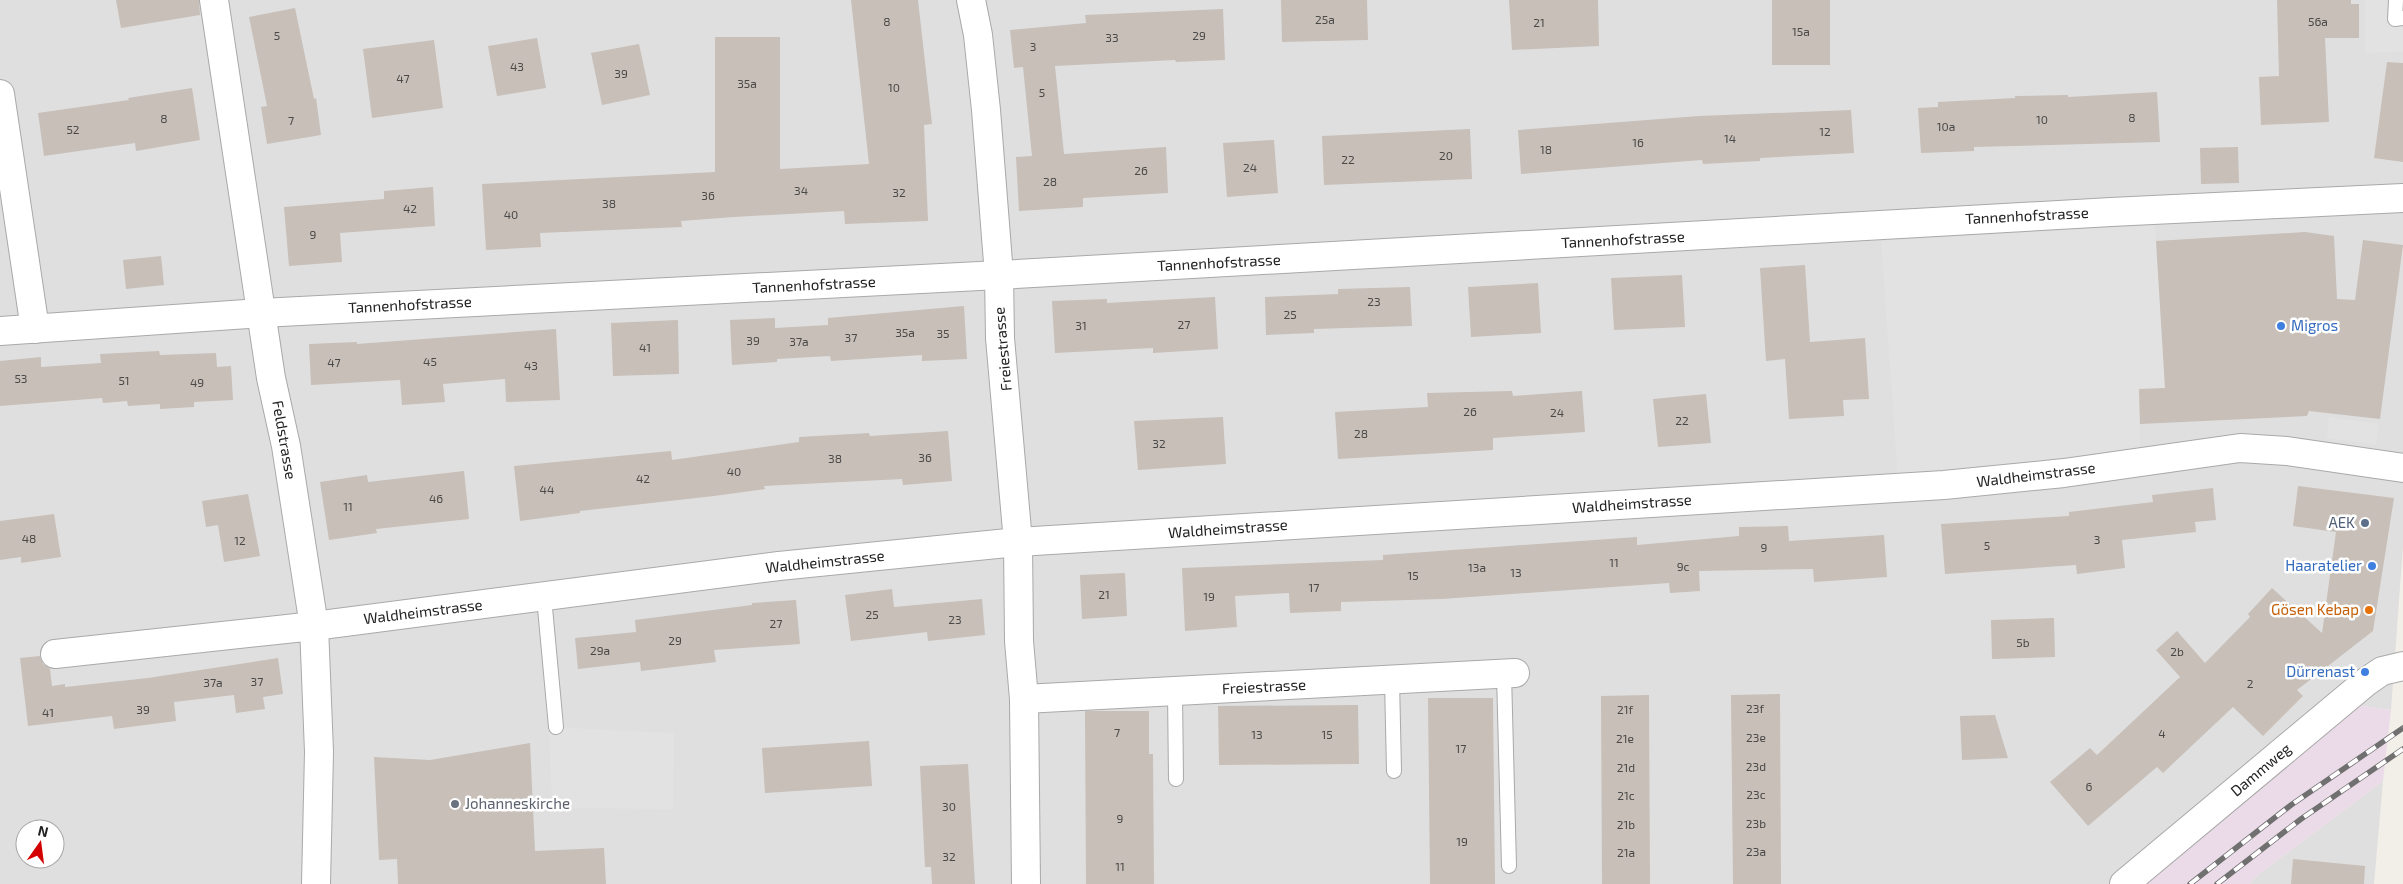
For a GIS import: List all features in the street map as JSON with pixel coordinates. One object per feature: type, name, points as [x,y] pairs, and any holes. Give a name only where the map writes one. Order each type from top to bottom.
[{"type":"street","name":"Feldstrasse","points":[[214,0],[271,378],[286,446],[314,626],[320,752],[316,884]]},
{"type":"street","name":"Freiestrasse","points":[[971,0],[978,35],[986,110],[999,275],[1000,338],[1018,542],[1019,640],[1024,699],[1026,884]]},
{"type":"street","points":[[0,94],[34,329]]},
{"type":"street","name":"Tannenhofstrasse","points":[[0,331],[261,313],[999,275],[2021,216],[2403,198]]},
{"type":"street","name":"Waldheimstrasse","points":[[55,654],[314,626],[778,566],[1018,542],[1944,485],[2055,474],[2240,448],[2287,451],[2403,468]]},
{"type":"street","name":"Dammweg","points":[[2124,884],[2366,682],[2382,671],[2403,666]]},
{"type":"street","name":"Freiestrasse","points":[[1024,699],[1510,674]]},
{"type":"lane","points":[[2396,0],[2396,19],[2403,18]]},
{"type":"lane","points":[[544,597],[556,728]]},
{"type":"lane","name":"Freiestrasse","points":[[1509,866],[1510,674]]},
{"type":"lane","points":[[1392,680],[1394,771]]},
{"type":"lane","points":[[1175,692],[1176,780]]},
{"type":"shaded area","points":[[0,0],[2403,0],[2403,546],[2391,710],[2354,705],[2142,884],[0,884]]},
{"type":"shaded area","points":[[2365,0],[2403,0],[2403,52],[2365,53]]},
{"type":"shaded area","points":[[2155,225],[2165,388],[2139,389],[2140,457],[1898,480],[1881,241]]},
{"type":"shaded area","points":[[2329,417],[2379,424],[2376,445],[2327,438]]},
{"type":"shaded area","points":[[2354,705],[2391,710],[2383,781],[2259,874],[2249,884],[2142,884]]},
{"type":"shaded area","points":[[549,727],[674,733],[673,809],[552,808]]},
{"type":"shaded area","points":[[2383,781],[2374,884],[2249,884],[2259,874]]},
{"type":"building","points":[[116,0],[199,0],[200,15],[121,28]]},
{"type":"building","points":[[851,0],[918,0],[932,124],[924,125],[928,221],[845,224],[844,211],[734,217],[681,221],[682,227],[540,233],[541,247],[486,250],[482,184],[715,172],[715,37],[780,37],[780,169],[869,164]]},
{"type":"building","points":[[1281,0],[1367,0],[1368,40],[1282,42]]},
{"type":"building","points":[[1509,0],[1598,0],[1599,46],[1512,50]]},
{"type":"building","points":[[1772,0],[1830,0],[1830,65],[1772,65]]},
{"type":"building","points":[[2277,0],[2351,0],[2351,4],[2359,4],[2359,38],[2325,38],[2329,122],[2261,125],[2259,77],[2279,76]]},
{"type":"building","points":[[295,8],[314,99],[316,98],[321,135],[267,144],[261,107],[267,106],[249,17]]},
{"type":"building","points":[[1223,9],[1225,60],[1176,62],[1175,60],[1055,66],[1064,154],[1166,147],[1168,193],[1083,198],[1083,207],[1019,211],[1016,157],[1032,156],[1023,67],[1014,68],[1010,30],[1086,23],[1085,15]]},
{"type":"building","points":[[537,38],[546,88],[497,96],[488,46]]},
{"type":"building","points":[[434,40],[443,108],[372,118],[363,49]]},
{"type":"building","points":[[639,44],[650,95],[602,105],[591,53]]},
{"type":"building","points":[[2387,62],[2403,63],[2403,162],[2374,158]]},
{"type":"building","points":[[192,88],[200,140],[136,151],[135,143],[44,156],[38,113],[129,100],[128,98]]},
{"type":"building","points":[[2157,92],[2160,142],[1974,147],[1974,151],[1921,153],[1918,108],[1938,107],[1938,102],[2015,98],[2015,96],[2068,95],[2068,97]]},
{"type":"building","points":[[1851,110],[1854,153],[1760,158],[1760,161],[1703,164],[1702,160],[1521,174],[1518,130],[1699,116]]},
{"type":"building","points":[[1470,129],[1472,179],[1324,185],[1322,136]]},
{"type":"building","points":[[1274,140],[1278,193],[1227,197],[1223,143]]},
{"type":"building","points":[[2238,147],[2239,183],[2201,184],[2200,148]]},
{"type":"building","points":[[433,187],[435,226],[340,233],[342,262],[289,266],[284,207],[384,199],[384,191]]},
{"type":"building","name":"Migros","points":[[2305,232],[2334,236],[2337,299],[2355,300],[2363,240],[2403,245],[2380,419],[2309,411],[2307,416],[2140,424],[2139,389],[2165,388],[2156,241]]},
{"type":"building","points":[[161,256],[164,285],[126,289],[123,260]]},
{"type":"building","points":[[1805,265],[1810,342],[1865,338],[1869,399],[1843,400],[1844,416],[1789,419],[1785,359],[1766,361],[1760,268]]},
{"type":"building","points":[[1682,275],[1685,327],[1614,330],[1611,278]]},
{"type":"building","points":[[1538,283],[1541,333],[1471,337],[1468,287]]},
{"type":"building","points":[[1410,287],[1412,326],[1314,329],[1314,333],[1266,335],[1265,297],[1338,294],[1338,289]]},
{"type":"building","points":[[1215,297],[1218,349],[1153,353],[1153,348],[1055,353],[1052,301],[1107,299],[1107,303]]},
{"type":"building","points":[[964,306],[967,359],[922,361],[922,355],[831,361],[830,356],[777,359],[777,362],[732,365],[730,320],[775,318],[775,328],[828,325],[828,318]]},
{"type":"building","points":[[678,320],[679,374],[613,376],[611,323]]},
{"type":"building","points":[[556,329],[560,400],[506,402],[505,379],[443,384],[445,402],[402,405],[400,380],[311,385],[309,344],[357,342],[357,344]]},
{"type":"building","points":[[159,351],[160,355],[216,353],[217,367],[231,366],[233,400],[194,402],[194,407],[160,409],[160,404],[128,406],[127,401],[103,403],[102,398],[0,406],[0,361],[41,357],[41,367],[101,363],[100,354]]},
{"type":"building","points":[[1512,391],[1513,396],[1582,391],[1585,432],[1493,438],[1493,450],[1338,459],[1335,412],[1428,407],[1427,393]]},
{"type":"building","points":[[1706,394],[1711,443],[1658,447],[1653,399]]},
{"type":"building","points":[[1223,417],[1226,464],[1138,470],[1134,421]]},
{"type":"building","points":[[948,431],[952,481],[903,485],[902,479],[764,486],[765,489],[580,511],[580,513],[520,521],[514,466],[671,451],[672,460],[799,442],[799,437],[869,433],[870,436]]},
{"type":"building","points":[[464,471],[469,519],[376,529],[377,533],[329,540],[320,482],[367,475],[368,482]]},
{"type":"building","points":[[2298,486],[2394,498],[2373,631],[2297,690],[2303,696],[2263,736],[2233,707],[2163,773],[2157,767],[2088,826],[2050,782],[2090,748],[2097,755],[2180,677],[2156,650],[2177,631],[2205,663],[2250,617],[2248,614],[2272,588],[2322,633],[2336,532],[2293,526]]},
{"type":"building","points":[[2213,488],[2216,520],[2195,522],[2196,532],[2122,540],[2125,568],[2077,574],[2076,565],[1945,574],[1941,524],[2069,516],[2069,512],[2153,502],[2152,495]]},
{"type":"building","points":[[248,494],[260,556],[224,562],[218,525],[206,527],[202,501]]},
{"type":"building","points":[[54,514],[61,557],[21,563],[21,557],[0,560],[0,521]]},
{"type":"building","points":[[1788,526],[1789,541],[1884,535],[1887,577],[1814,582],[1813,569],[1699,571],[1700,591],[1670,593],[1669,583],[1442,599],[1341,602],[1341,611],[1290,613],[1289,593],[1235,596],[1237,627],[1185,631],[1182,568],[1383,560],[1383,555],[1637,537],[1637,545],[1739,536],[1739,527]]},
{"type":"building","points":[[1125,573],[1127,616],[1082,619],[1080,575]]},
{"type":"building","points":[[892,589],[894,607],[982,599],[985,635],[928,641],[927,632],[851,641],[845,595]]},
{"type":"building","points":[[796,600],[800,644],[714,650],[716,662],[641,671],[640,662],[578,669],[575,638],[636,632],[635,620],[752,605],[752,603]]},
{"type":"building","points":[[2054,618],[2055,657],[1992,659],[1991,620]]},
{"type":"building","points":[[40,656],[43,664],[50,669],[52,686],[65,684],[65,687],[148,678],[278,658],[283,694],[263,697],[265,709],[236,713],[234,695],[174,702],[176,721],[114,729],[112,716],[28,726],[20,658]]},
{"type":"building","points":[[1780,694],[1781,884],[1733,884],[1731,695]]},
{"type":"building","points":[[1649,695],[1650,884],[1602,884],[1601,696]]},
{"type":"building","points":[[1428,698],[1493,698],[1495,884],[1430,884]]},
{"type":"building","points":[[1358,705],[1359,764],[1219,765],[1218,706]]},
{"type":"building","points":[[1085,711],[1149,711],[1149,754],[1153,754],[1154,884],[1086,884]]},
{"type":"building","points":[[1995,715],[2008,758],[1962,760],[1960,716]]},
{"type":"building","points":[[869,741],[872,786],[765,793],[762,748]]},
{"type":"building","name":"Johanneskirche","points":[[530,743],[535,851],[604,848],[606,884],[398,884],[397,859],[379,860],[374,757],[430,760]]},
{"type":"building","points":[[968,764],[975,884],[932,884],[931,867],[925,867],[920,766]]},
{"type":"building","points":[[2293,859],[2365,866],[2364,884],[2291,884]]},
{"type":"railway","points":[[2190,884],[2291,805],[2403,728]]},
{"type":"railway","points":[[2217,884],[2301,819],[2403,749]]},
{"type":"place","name":"Migros","points":[[2281,326]]},
{"type":"place","name":"AEK","points":[[2365,523]]},
{"type":"place","name":"Haaratelier","points":[[2372,566]]},
{"type":"place","name":"Gösen Kebap","points":[[2369,610]]},
{"type":"place","name":"Dürrenast","points":[[2365,672]]},
{"type":"place","name":"Johanneskirche","points":[[455,804]]}]
